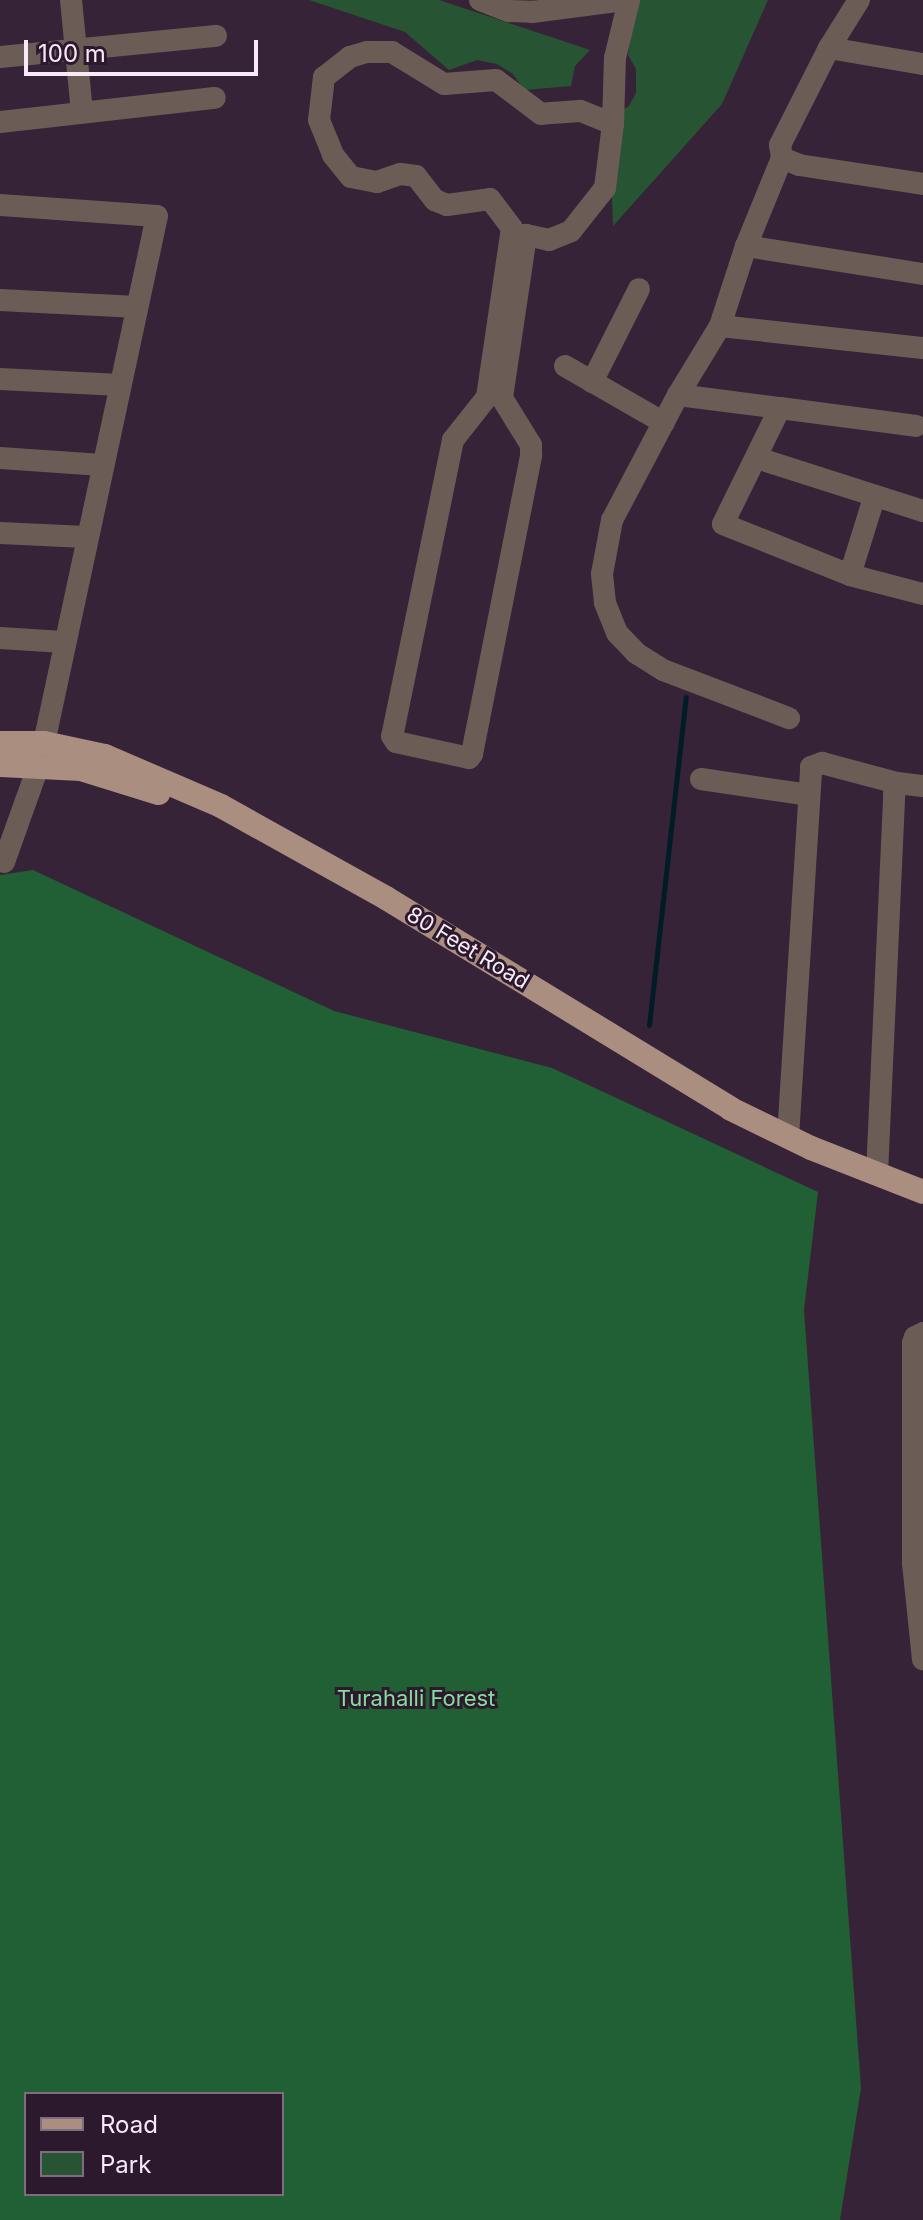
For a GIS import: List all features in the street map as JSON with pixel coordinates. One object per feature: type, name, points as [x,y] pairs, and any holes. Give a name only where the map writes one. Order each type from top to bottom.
[{"type":"main road","name":"80 Feet Road","points":[[0,743],[124,780],[215,817],[386,898],[688,1084],[788,1137],[923,1192]]},
{"type":"main road","name":"80 Feet Road","points":[[0,765],[41,754]]},
{"type":"main road","name":"80 Feet Road","points":[[291,853],[726,1119],[806,1158],[923,1204]]},
{"type":"street","points":[[71,0],[82,112]]},
{"type":"street","points":[[480,0],[509,11],[532,12],[627,0],[615,58],[613,124],[605,188],[571,231],[549,240],[526,235],[516,258],[499,357],[487,397],[453,440],[392,736],[396,742],[469,758],[531,455],[531,445],[502,398],[499,357]]},
{"type":"street","points":[[789,718],[663,670],[636,653],[613,623],[605,603],[602,574],[612,520],[678,395],[720,326],[746,246],[782,158],[780,145],[829,48],[859,0]]},
{"type":"street","points":[[0,57],[216,36]]},
{"type":"street","points":[[829,48],[923,64]]},
{"type":"street","points":[[516,258],[512,228],[490,199],[447,205],[435,200],[416,176],[400,174],[377,182],[351,177],[333,155],[319,120],[324,77],[350,57],[367,52],[392,52],[444,84],[489,78],[541,114],[580,111],[613,124]]},
{"type":"street","points":[[0,122],[215,98]]},
{"type":"street","points":[[782,158],[799,165],[923,184]]},
{"type":"street","points":[[0,205],[157,216],[41,754],[4,862]]},
{"type":"street","points":[[746,246],[923,274]]},
{"type":"street","points":[[592,382],[639,289]]},
{"type":"street","points":[[0,300],[137,307]]},
{"type":"street","points":[[720,326],[923,348]]},
{"type":"street","points":[[565,366],[664,423]]},
{"type":"street","points":[[0,379],[120,385]]},
{"type":"street","points":[[678,395],[916,426]]},
{"type":"street","points":[[780,408],[723,524],[850,575],[923,594]]},
{"type":"street","points":[[0,458],[102,465]]},
{"type":"street","points":[[757,458],[874,498],[923,511]]},
{"type":"street","points":[[850,575],[874,498]]},
{"type":"street","points":[[0,533],[86,537]]},
{"type":"street","points":[[0,638],[63,642]]},
{"type":"street","points":[[788,1137],[811,767],[815,764],[923,786]]},
{"type":"street","points":[[701,779],[809,795]]},
{"type":"street","points":[[877,1174],[893,811],[897,783]]},
{"type":"street","points":[[923,1333],[915,1337],[913,1343],[913,1563],[923,1659]]},
{"type":"green space","points":[[309,0],[439,0],[590,50],[575,66],[571,86],[524,90],[513,74],[497,64],[477,60],[449,70],[405,32]]},
{"type":"green space","points":[[636,0],[768,0],[722,104],[613,226],[609,118],[629,106],[636,93],[636,69],[628,55]]},
{"type":"green space","name":"Turahalli Forest","points":[[33,870],[334,1011],[552,1068],[818,1192],[804,1310],[861,2088],[840,2220],[0,2220],[0,875]]},
{"type":"waterway","points":[[649,1025],[686,697]]}]
